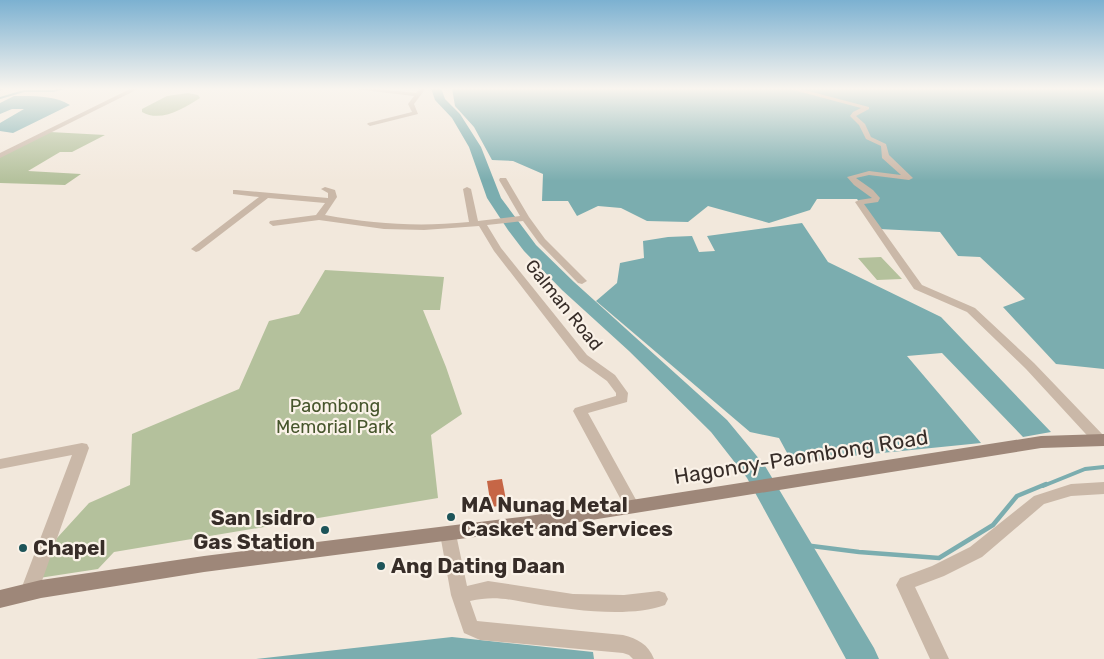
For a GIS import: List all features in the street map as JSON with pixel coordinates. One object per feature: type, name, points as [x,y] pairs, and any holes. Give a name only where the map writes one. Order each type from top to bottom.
[{"type":"main road","name":"Hagonoy-Paombong Road","points":[[0,599],[29,592],[245,558],[448,534],[632,507],[1041,442],[1102,440]]},
{"type":"street","points":[[1,155],[74,119]]},
{"type":"street","points":[[370,124],[389,119]]},
{"type":"street","points":[[856,119],[862,124],[868,138],[884,145],[885,156],[909,178],[869,173],[850,176],[875,195],[875,200],[859,202],[918,287],[971,310],[1030,366],[1102,440]]},
{"type":"street","points":[[503,180],[520,219],[582,281]]},
{"type":"street","points":[[319,217],[330,201],[332,192],[325,189]]},
{"type":"street","points":[[467,190],[478,224]]},
{"type":"street","points":[[236,192],[330,201]]},
{"type":"street","points":[[196,249],[266,195]]},
{"type":"street","points":[[273,223],[319,217],[366,225],[404,227],[478,224],[520,219]]},
{"type":"street","name":"Galman Road","points":[[478,224],[583,358],[611,378],[622,393],[622,399],[580,411],[632,507]]},
{"type":"street","points":[[0,464],[82,448],[29,592]]},
{"type":"street","points":[[940,659],[905,585],[906,583],[938,571],[976,552],[1039,500],[1071,490],[1104,488]]},
{"type":"street","points":[[448,534],[460,595],[470,627],[480,631],[623,644],[635,647],[645,659]]},
{"type":"street","points":[[460,595],[488,590],[573,602],[624,603],[659,599]]},
{"type":"green space","points":[[50,132],[105,135],[72,152],[60,152],[28,171],[81,174],[65,185],[0,183],[0,156]]},
{"type":"green space","points":[[881,257],[902,279],[877,280],[858,258]]},
{"type":"green space","name":"Paombong Memorial Park","points":[[325,270],[444,277],[440,310],[423,310],[446,367],[462,414],[431,435],[438,498],[114,552],[98,569],[39,578],[57,538],[89,503],[130,485],[132,434],[239,389],[269,321],[299,314]]},
{"type":"water","points":[[7,119],[42,119],[13,133],[0,131],[0,123]]},
{"type":"water","points":[[467,119],[1104,119],[1104,369],[1056,364],[1003,307],[1025,299],[980,257],[958,256],[940,232],[879,229],[857,199],[817,199],[810,210],[769,223],[708,206],[688,222],[647,221],[621,208],[598,206],[577,216],[568,201],[542,201],[543,174],[513,161],[492,160],[474,127]]},
{"type":"water","points":[[802,223],[828,262],[941,317],[1051,432],[1023,437],[942,353],[907,356],[981,443],[792,462],[779,438],[750,432],[596,301],[617,283],[620,263],[644,258],[643,241],[692,236],[699,252],[715,251],[707,236]]},
{"type":"water","points":[[452,637],[593,652],[594,659],[256,659]]},
{"type":"building","points":[[502,479],[507,505],[491,507],[487,481]]},
{"type":"waterway","points":[[458,119],[475,147],[494,198],[513,227],[530,248],[568,286],[636,347],[719,426],[756,472],[863,659]]},
{"type":"waterway","points":[[1043,486],[1085,469],[1104,467]]},
{"type":"waterway","points":[[796,544],[859,552],[939,558],[993,525],[1017,496],[1046,484]]},
{"type":"place","name":"MA Nunag Metal Casket and Services","points":[[451,517]]},
{"type":"place","name":"San Isidro Gas Station","points":[[325,530]]},
{"type":"place","name":"Chapel","points":[[23,548]]},
{"type":"place","name":"Ang Dating Daan","points":[[381,566]]}]
